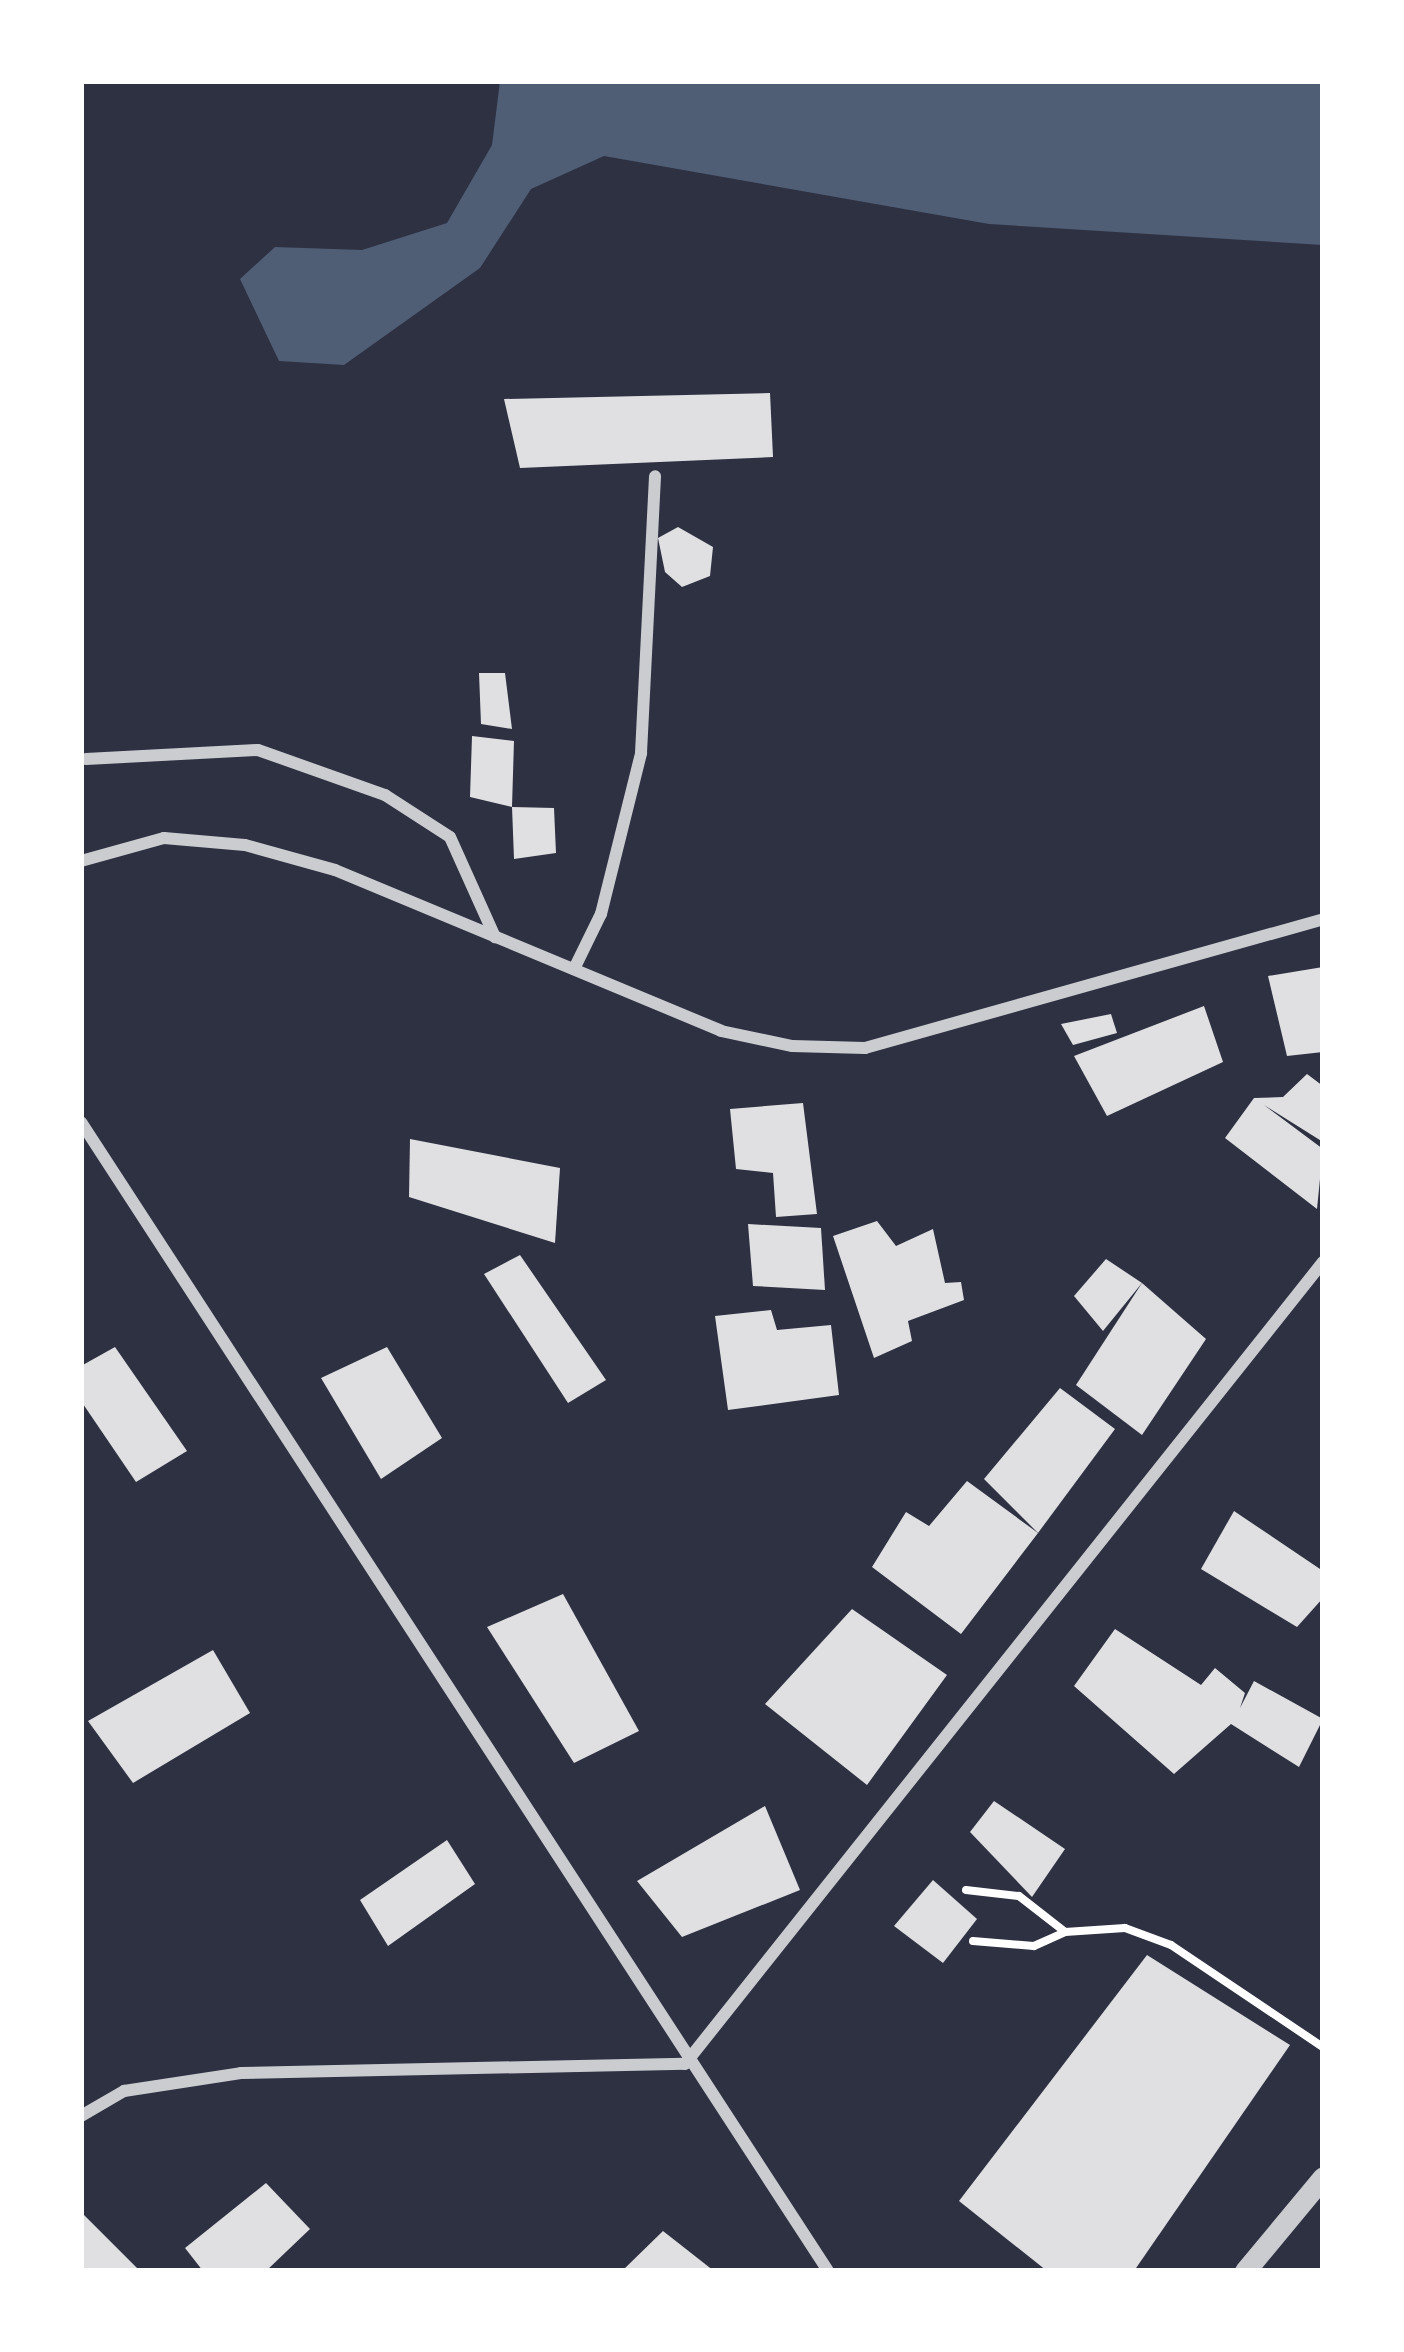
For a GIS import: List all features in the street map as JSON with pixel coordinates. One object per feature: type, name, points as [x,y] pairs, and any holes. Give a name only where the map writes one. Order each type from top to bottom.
[{"type":"street","points":[[574,970],[602,914],[641,753],[655,476]]},
{"type":"street","points":[[86,759],[258,750],[385,795],[450,837],[495,937]]},
{"type":"street","points":[[81,861],[164,838],[245,844],[495,937],[722,1031],[865,1048],[1323,919]]},
{"type":"street","points":[[81,1122],[685,2064],[828,2271]]},
{"type":"street","points":[[685,2064],[1323,1262]]},
{"type":"street","points":[[81,2116],[124,2091],[241,2073],[685,2064]]},
{"type":"street","points":[[1245,2271],[1323,2177]]},
{"type":"path","points":[[966,1890],[1019,1897],[1065,1932]]},
{"type":"path","points":[[973,1941],[1034,1946],[1065,1932],[1125,1928],[1171,1945],[1323,2047]]},
{"type":"water","points":[[500,81],[1323,81],[1323,245],[989,224],[604,156],[531,189],[480,268],[344,365],[279,361],[240,279],[275,247],[362,250],[447,223],[492,145]]},
{"type":"building","points":[[770,393],[773,457],[520,468],[504,399]]},
{"type":"building","points":[[678,527],[713,547],[710,576],[682,587],[665,572],[658,538]]},
{"type":"building","points":[[479,673],[505,673],[512,729],[481,724]]},
{"type":"building","points":[[472,736],[514,741],[512,807],[470,797]]},
{"type":"building","points":[[512,807],[554,808],[556,853],[514,859]]},
{"type":"building","points":[[1323,967],[1323,1052],[1287,1056],[1268,976]]},
{"type":"building","points":[[1204,1006],[1223,1062],[1107,1116],[1074,1056]]},
{"type":"building","points":[[1111,1014],[1117,1033],[1073,1045],[1061,1024]]},
{"type":"building","points":[[1307,1074],[1323,1086],[1323,1142],[1264,1105],[1323,1149],[1317,1209],[1225,1138],[1254,1098],[1283,1097]]},
{"type":"building","points":[[803,1103],[817,1214],[776,1217],[773,1173],[736,1169],[730,1109]]},
{"type":"building","points":[[410,1139],[560,1168],[555,1243],[409,1197]]},
{"type":"building","points":[[877,1221],[896,1246],[933,1229],[945,1283],[961,1282],[964,1300],[908,1321],[912,1341],[874,1358],[833,1236]]},
{"type":"building","points":[[748,1224],[821,1228],[825,1290],[753,1286]]},
{"type":"building","points":[[520,1255],[606,1380],[568,1403],[484,1274]]},
{"type":"building","points":[[1106,1259],[1142,1283],[1103,1331],[1074,1296]]},
{"type":"building","points":[[1142,1283],[1206,1339],[1142,1435],[1076,1385]]},
{"type":"building","points":[[771,1310],[777,1330],[831,1325],[839,1395],[728,1410],[715,1316]]},
{"type":"building","points":[[115,1347],[187,1451],[136,1482],[81,1401],[81,1366]]},
{"type":"building","points":[[387,1347],[442,1438],[381,1479],[321,1378]]},
{"type":"building","points":[[1060,1388],[1115,1429],[1038,1533],[984,1479]]},
{"type":"building","points":[[967,1481],[1038,1533],[961,1634],[872,1567],[906,1512],[929,1526]]},
{"type":"building","points":[[1234,1511],[1323,1571],[1323,1598],[1297,1627],[1201,1569]]},
{"type":"building","points":[[563,1594],[639,1731],[574,1763],[487,1627]]},
{"type":"building","points":[[852,1609],[947,1675],[867,1785],[765,1704]]},
{"type":"building","points":[[1115,1629],[1201,1685],[1215,1668],[1245,1693],[1240,1708],[1254,1681],[1323,1719],[1299,1767],[1231,1724],[1174,1774],[1074,1686]]},
{"type":"building","points":[[213,1650],[250,1713],[133,1783],[88,1721]]},
{"type":"building","points":[[994,1801],[1065,1849],[1032,1897],[970,1832]]},
{"type":"building","points":[[765,1806],[800,1890],[682,1937],[637,1881]]},
{"type":"building","points":[[447,1840],[475,1884],[388,1946],[360,1900]]},
{"type":"building","points":[[933,1880],[977,1919],[943,1963],[894,1926]]},
{"type":"building","points":[[1147,1955],[1290,2045],[1134,2271],[1047,2271],[959,2201]]},
{"type":"building","points":[[266,2183],[310,2229],[266,2271],[203,2271],[185,2248]]},
{"type":"building","points":[[81,2212],[140,2271],[81,2271]]},
{"type":"building","points":[[663,2231],[714,2271],[622,2271]]}]
